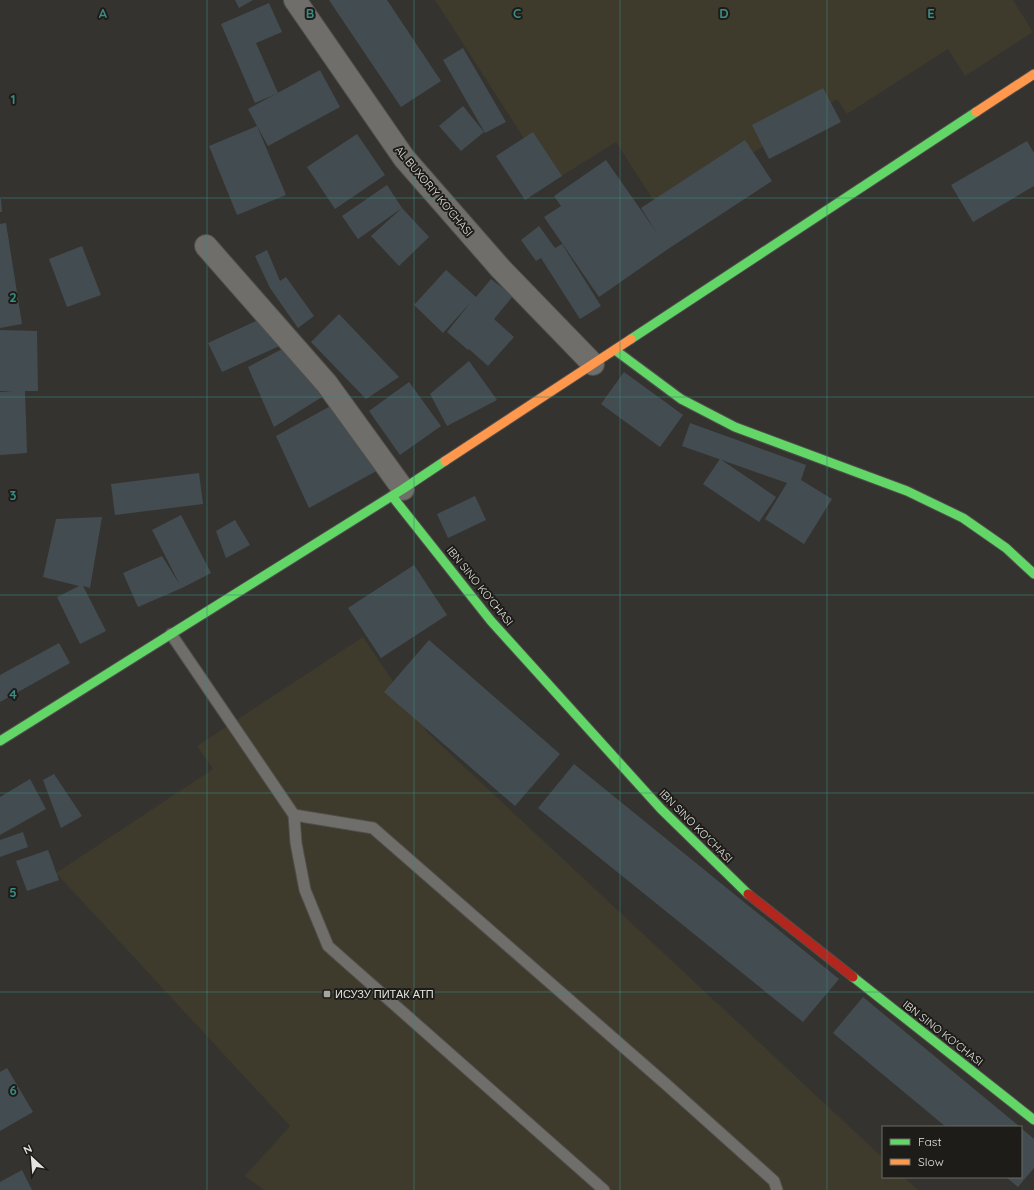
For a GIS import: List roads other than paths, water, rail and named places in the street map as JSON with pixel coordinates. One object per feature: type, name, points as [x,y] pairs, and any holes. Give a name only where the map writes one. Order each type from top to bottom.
[{"type":"street","name":"AL BUXORIY KO'CHASI","points":[[295,0],[404,158],[501,269],[593,364]]},
{"type":"street","points":[[0,740],[398,492],[1034,74]]},
{"type":"street","points":[[206,246],[327,384],[398,492]]},
{"type":"street","points":[[615,350],[681,398],[735,427],[907,491],[963,518],[1006,548],[1034,574]]},
{"type":"street","name":"IBN SINO KO'CHASI","points":[[398,492],[491,621],[661,810],[749,895],[1034,1120]]},
{"type":"lane","points":[[171,634],[294,815],[296,843],[305,890],[328,946],[604,1190]]},
{"type":"lane","points":[[294,815],[373,828],[686,1102],[774,1181],[778,1190]]},
{"type":"place","name":"ИСУЗУ ПИТАК АТП","points":[[327,994]]}]
